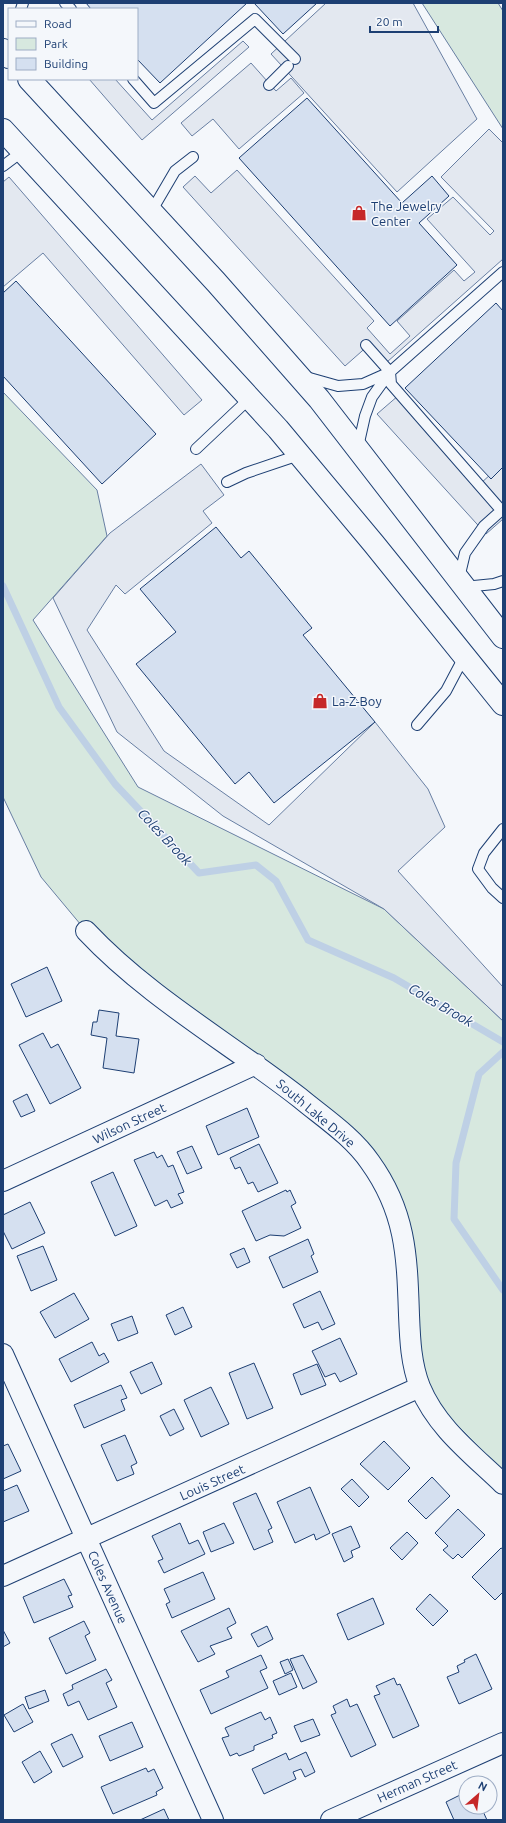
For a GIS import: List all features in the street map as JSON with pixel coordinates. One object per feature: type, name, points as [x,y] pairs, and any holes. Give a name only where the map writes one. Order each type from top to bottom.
[{"type":"highway","points":[[30,80],[216,282],[297,375],[358,449],[503,637]]},
{"type":"highway","points":[[3,130],[299,455],[465,655],[503,704]]},
{"type":"street","name":"South Lake Drive","points":[[86,931],[110,956],[150,990],[256,1064],[348,1136],[370,1161],[387,1188],[400,1222],[407,1254],[411,1351],[420,1387],[435,1416],[454,1439],[503,1484]]},
{"type":"street","name":"Wilson Street","points":[[3,1181],[256,1064]]},
{"type":"street","name":"Coles Avenue","points":[[3,1354],[213,1820]]},
{"type":"street","name":"Louis Street","points":[[3,1576],[420,1387]]},
{"type":"street","name":"Herman Street","points":[[331,1820],[366,1813],[503,1743]]},
{"type":"lane","points":[[134,80],[154,103],[255,19],[291,63],[269,85]]},
{"type":"lane","points":[[3,166],[23,151]]},
{"type":"lane","points":[[152,212],[175,171],[193,157]]},
{"type":"lane","points":[[358,449],[365,416],[372,397],[390,372],[503,272]]},
{"type":"lane","points":[[366,345],[390,372],[391,384],[502,510],[484,526],[465,553],[462,583],[494,584],[503,581]]},
{"type":"lane","points":[[297,375],[338,386],[363,384],[390,372]]},
{"type":"lane","points":[[196,449],[249,399]]},
{"type":"lane","points":[[226,482],[246,473],[299,455]]},
{"type":"lane","points":[[418,726],[446,691],[465,655]]},
{"type":"lane","points":[[503,829],[484,853],[478,869],[492,888],[503,898]]},
{"type":"green space","points":[[422,3],[498,3],[503,11],[503,129]]},
{"type":"green space","points":[[3,392],[97,490],[107,536],[33,620],[138,787],[384,909],[503,1021],[503,1472],[420,1387],[387,1188],[348,1136],[86,931],[41,877],[3,797]]},
{"type":"shaded area","points":[[326,3],[413,3],[477,119],[397,192],[271,54]]},
{"type":"shaded area","points":[[243,41],[249,47],[142,140],[90,80],[116,80],[152,120]]},
{"type":"shaded area","points":[[251,63],[276,91],[291,78],[304,93],[239,149],[213,119],[192,136],[181,123]]},
{"type":"shaded area","points":[[489,129],[503,143],[503,259],[387,362],[370,344],[345,366],[183,187],[195,176],[211,193],[237,170],[374,321],[367,328],[390,354],[410,336],[397,321],[454,270],[464,281],[475,272],[427,219],[453,197],[490,235],[494,231],[441,177]]},
{"type":"shaded area","points":[[9,177],[202,400],[184,415],[43,253],[3,287],[3,182]]},
{"type":"shaded area","points":[[399,395],[480,484],[503,463],[503,519],[486,534],[377,414]]},
{"type":"shaded area","points":[[201,464],[224,495],[203,511],[212,523],[125,594],[116,585],[87,630],[164,751],[269,825],[375,722],[428,789],[445,827],[398,871],[503,987],[503,1021],[384,909],[223,816],[117,732],[53,598],[110,533]]},
{"type":"building","points":[[86,3],[247,3],[160,83],[138,60],[138,8],[90,8]]},
{"type":"building","points":[[254,3],[317,3],[283,34]]},
{"type":"building","name":"The Jewelry Center","points":[[307,98],[402,203],[432,176],[449,196],[419,223],[457,265],[390,326],[239,158]]},
{"type":"building","points":[[16,281],[156,434],[102,484],[3,376],[3,293]]},
{"type":"building","points":[[496,303],[503,311],[503,467],[491,479],[405,388]]},
{"type":"building","points":[[216,527],[241,558],[249,551],[312,628],[303,635],[375,722],[274,803],[249,772],[235,784],[136,664],[176,632],[140,589]]},
{"type":"building","points":[[47,967],[62,1001],[26,1017],[11,984]]},
{"type":"building","points":[[99,1010],[119,1013],[116,1036],[139,1039],[134,1073],[103,1068],[107,1038],[91,1035],[93,1022],[97,1022]]},
{"type":"building","points":[[43,1033],[51,1048],[58,1044],[81,1088],[50,1104],[19,1045]]},
{"type":"building","points":[[27,1094],[35,1111],[21,1117],[13,1101]]},
{"type":"building","points":[[247,1108],[259,1137],[218,1155],[206,1126]]},
{"type":"building","points":[[259,1144],[278,1183],[258,1192],[253,1182],[248,1184],[240,1167],[235,1169],[230,1158]]},
{"type":"building","points":[[192,1146],[202,1168],[187,1174],[177,1152]]},
{"type":"building","points":[[154,1152],[157,1158],[162,1155],[168,1167],[173,1165],[184,1192],[178,1194],[183,1203],[171,1208],[167,1200],[155,1206],[134,1160]]},
{"type":"building","points":[[113,1172],[137,1226],[115,1236],[91,1182]]},
{"type":"building","points":[[286,1190],[287,1192],[290,1190],[296,1203],[291,1206],[301,1228],[284,1236],[270,1235],[256,1241],[242,1211]]},
{"type":"building","points":[[30,1202],[45,1233],[12,1249],[3,1231],[3,1215]]},
{"type":"building","points":[[308,1239],[314,1254],[311,1256],[318,1272],[283,1288],[269,1257]]},
{"type":"building","points":[[43,1246],[57,1280],[31,1291],[17,1256]]},
{"type":"building","points":[[244,1248],[250,1262],[237,1268],[230,1254]]},
{"type":"building","points":[[320,1291],[335,1324],[322,1330],[318,1322],[304,1328],[293,1304]]},
{"type":"building","points":[[74,1293],[89,1319],[55,1338],[40,1312]]},
{"type":"building","points":[[183,1307],[192,1327],[175,1335],[166,1315]]},
{"type":"building","points":[[132,1316],[138,1333],[118,1341],[111,1324]]},
{"type":"building","points":[[340,1338],[357,1374],[340,1382],[335,1373],[325,1377],[312,1351]]},
{"type":"building","points":[[92,1342],[99,1356],[104,1353],[109,1362],[71,1382],[59,1359]]},
{"type":"building","points":[[152,1362],[162,1384],[141,1394],[130,1372]]},
{"type":"building","points":[[254,1363],[273,1408],[247,1419],[229,1373]]},
{"type":"building","points":[[317,1364],[326,1385],[301,1395],[293,1374]]},
{"type":"building","points":[[121,1385],[127,1398],[121,1400],[125,1410],[84,1428],[74,1405]]},
{"type":"building","points":[[211,1387],[229,1424],[201,1437],[184,1400]]},
{"type":"building","points":[[174,1409],[184,1429],[170,1436],[160,1416]]},
{"type":"building","points":[[125,1435],[137,1463],[131,1466],[134,1474],[117,1481],[101,1445]]},
{"type":"building","points":[[384,1441],[410,1468],[388,1490],[360,1464]]},
{"type":"building","points":[[8,1444],[21,1471],[3,1479],[3,1446]]},
{"type":"building","points":[[432,1477],[450,1496],[426,1519],[408,1501]]},
{"type":"building","points":[[352,1479],[369,1497],[359,1507],[341,1489]]},
{"type":"building","points":[[17,1485],[29,1511],[3,1522],[3,1491]]},
{"type":"building","points":[[310,1487],[330,1533],[316,1540],[314,1534],[295,1543],[277,1502]]},
{"type":"building","points":[[256,1493],[272,1528],[268,1530],[273,1542],[254,1550],[233,1503]]},
{"type":"building","points":[[458,1509],[485,1535],[462,1558],[458,1554],[453,1559],[443,1550],[448,1546],[435,1533]]},
{"type":"building","points":[[180,1523],[189,1544],[198,1540],[205,1554],[164,1573],[158,1561],[163,1559],[152,1536]]},
{"type":"building","points":[[224,1523],[234,1543],[211,1552],[203,1532]]},
{"type":"building","points":[[351,1526],[360,1547],[351,1551],[353,1557],[344,1562],[332,1534]]},
{"type":"building","points":[[407,1532],[418,1543],[402,1560],[390,1548]]},
{"type":"building","points":[[501,1548],[503,1549],[503,1592],[495,1600],[472,1577]]},
{"type":"building","points":[[203,1572],[215,1599],[172,1618],[166,1604],[170,1602],[164,1589]]},
{"type":"building","points":[[64,1579],[72,1595],[68,1596],[73,1607],[34,1623],[23,1597]]},
{"type":"building","points":[[430,1594],[448,1611],[433,1626],[416,1609]]},
{"type":"building","points":[[373,1598],[384,1624],[348,1640],[337,1614]]},
{"type":"building","points":[[229,1608],[236,1623],[227,1628],[232,1638],[210,1646],[215,1654],[198,1662],[181,1631]]},
{"type":"building","points":[[84,1621],[90,1633],[85,1636],[96,1660],[66,1674],[49,1638]]},
{"type":"building","points":[[267,1626],[273,1639],[258,1647],[251,1634]]},
{"type":"building","points":[[3,1630],[10,1643],[3,1647]]},
{"type":"building","points":[[476,1654],[492,1689],[459,1704],[447,1677],[459,1672],[457,1666],[465,1662],[464,1660]]},
{"type":"building","points":[[261,1655],[267,1668],[260,1671],[268,1688],[211,1714],[200,1690],[229,1677],[226,1671]]},
{"type":"building","points":[[303,1655],[317,1682],[303,1689],[290,1659]]},
{"type":"building","points":[[288,1659],[293,1670],[285,1674],[280,1662]]},
{"type":"building","points":[[106,1669],[112,1680],[106,1683],[117,1707],[88,1720],[79,1701],[68,1706],[63,1694],[73,1689],[72,1685]]},
{"type":"building","points":[[291,1673],[297,1687],[279,1695],[273,1681]]},
{"type":"building","points":[[394,1678],[397,1685],[400,1684],[419,1726],[393,1738],[374,1696],[380,1694],[376,1686]]},
{"type":"building","points":[[45,1690],[49,1701],[29,1709],[25,1697]]},
{"type":"building","points":[[347,1699],[350,1707],[357,1704],[376,1745],[351,1757],[331,1715],[336,1713],[333,1706]]},
{"type":"building","points":[[23,1704],[33,1722],[14,1732],[4,1715]]},
{"type":"building","points":[[261,1712],[265,1720],[270,1717],[277,1733],[272,1735],[273,1738],[254,1746],[254,1750],[239,1756],[237,1753],[230,1756],[222,1738],[229,1736],[225,1728]]},
{"type":"building","points":[[313,1719],[320,1735],[301,1742],[294,1726]]},
{"type":"building","points":[[132,1722],[143,1747],[110,1761],[99,1736]]},
{"type":"building","points":[[72,1734],[83,1757],[63,1767],[51,1744]]},
{"type":"building","points":[[40,1751],[52,1772],[34,1783],[22,1762]]},
{"type":"building","points":[[306,1752],[315,1772],[305,1777],[301,1769],[293,1772],[296,1779],[264,1794],[252,1769],[286,1753],[289,1760]]},
{"type":"building","points":[[146,1768],[148,1772],[154,1769],[163,1788],[156,1792],[157,1795],[113,1814],[101,1787]]},
{"type":"building","points":[[458,1796],[458,1815],[485,1815],[487,1820],[454,1820],[446,1802]]},
{"type":"building","points":[[164,1809],[169,1820],[140,1820]]},
{"type":"waterway","name":"Coles Brook","points":[[3,586],[59,707],[115,784],[199,873],[256,865],[276,881],[308,940],[394,978],[503,1042]]},
{"type":"waterway","name":"Coles Brook","points":[[503,1052],[479,1074],[456,1163],[454,1219],[503,1290]]},
{"type":"place","name":"The Jewelry Center","points":[[359,213]]},
{"type":"place","name":"La-Z-Boy","points":[[320,701]]}]
